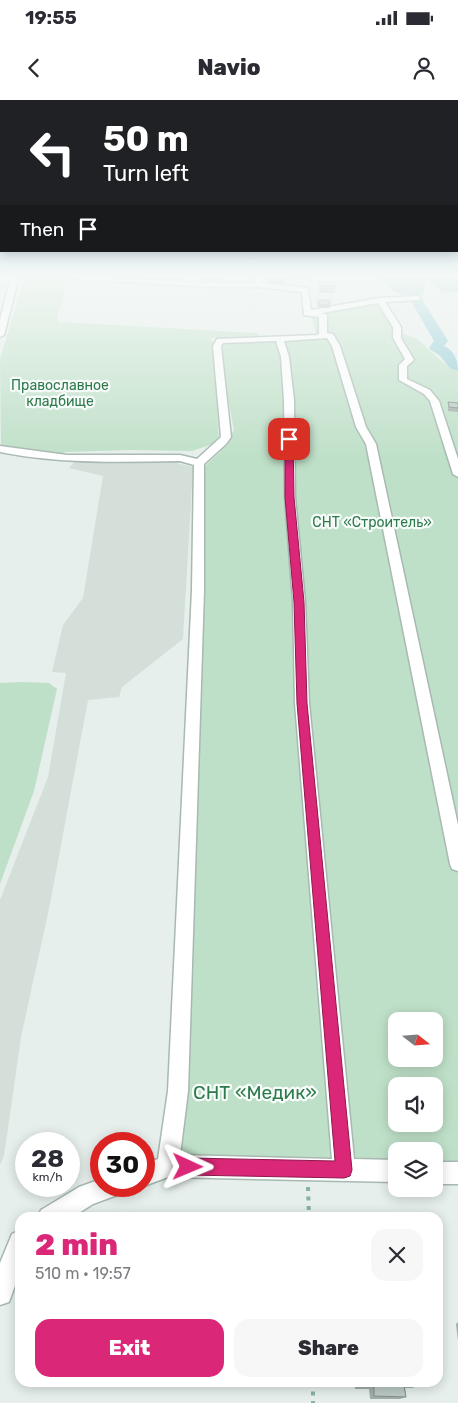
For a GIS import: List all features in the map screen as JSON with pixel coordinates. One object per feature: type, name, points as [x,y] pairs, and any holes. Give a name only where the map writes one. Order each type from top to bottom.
[{"type":"street","points":[[198,463],[224,442],[226,436],[217,346],[220,341],[297,337]]},
{"type":"street","points":[[330,337],[336,346],[361,427],[371,444],[458,864]]},
{"type":"street","points":[[397,337],[410,360],[403,365],[403,380],[428,392],[434,401],[458,474]]},
{"type":"street","points":[[279,338],[285,357],[289,400],[290,497],[299,602],[302,703],[344,1170]]},
{"type":"street","points":[[0,449],[22,454],[64,457],[180,458],[198,463]]},
{"type":"street","points":[[168,1166],[179,1071],[198,590],[198,463]]},
{"type":"street","points":[[155,1171],[168,1166],[388,1171]]},
{"type":"street","points":[[443,1173],[458,1173]]},
{"type":"street","points":[[59,1212],[90,1194]]},
{"type":"street","points":[[0,1293],[15,1255]]},
{"type":"path","points":[[308,1179],[309,1212]]},
{"type":"path","points":[[313,1387],[313,1403]]},
{"type":"shaded area","points":[[75,461],[172,462],[193,467],[183,639],[122,687],[119,697],[88,700],[50,904],[21,1037],[4,1156],[0,1165],[0,900],[48,777],[66,673],[52,672],[63,625],[83,598],[103,476],[69,468]]},
{"type":"green space","points":[[7,337],[412,337],[417,339],[447,366],[458,372],[458,1173],[443,1173],[443,1142],[388,1142],[388,1171],[344,1170],[182,1157],[205,466],[220,452],[234,430],[217,339],[231,338],[210,338],[213,342],[219,442],[192,451],[131,450],[65,452],[63,454],[34,453],[1,446],[0,359]]},
{"type":"green space","points":[[0,683],[49,683],[57,689],[34,791],[0,884]]},
{"type":"building","points":[[448,402],[458,403],[458,408],[449,407]]},
{"type":"building","points":[[374,1387],[404,1387],[406,1397],[374,1396]]},
{"type":"waterway","points":[[438,337],[441,341],[436,348],[445,352],[449,360],[458,367]]},
{"type":"route","points":[[188,1167],[344,1170],[302,703],[299,602],[290,497],[289,439]]},
{"type":"park label","name":"Православное кладбище","points":[[60,394]]},
{"type":"park label","name":"СНТ «Строитель»","points":[[372,522]]},
{"type":"park label","name":"СНТ «Медик»","points":[[255,1092]]}]
